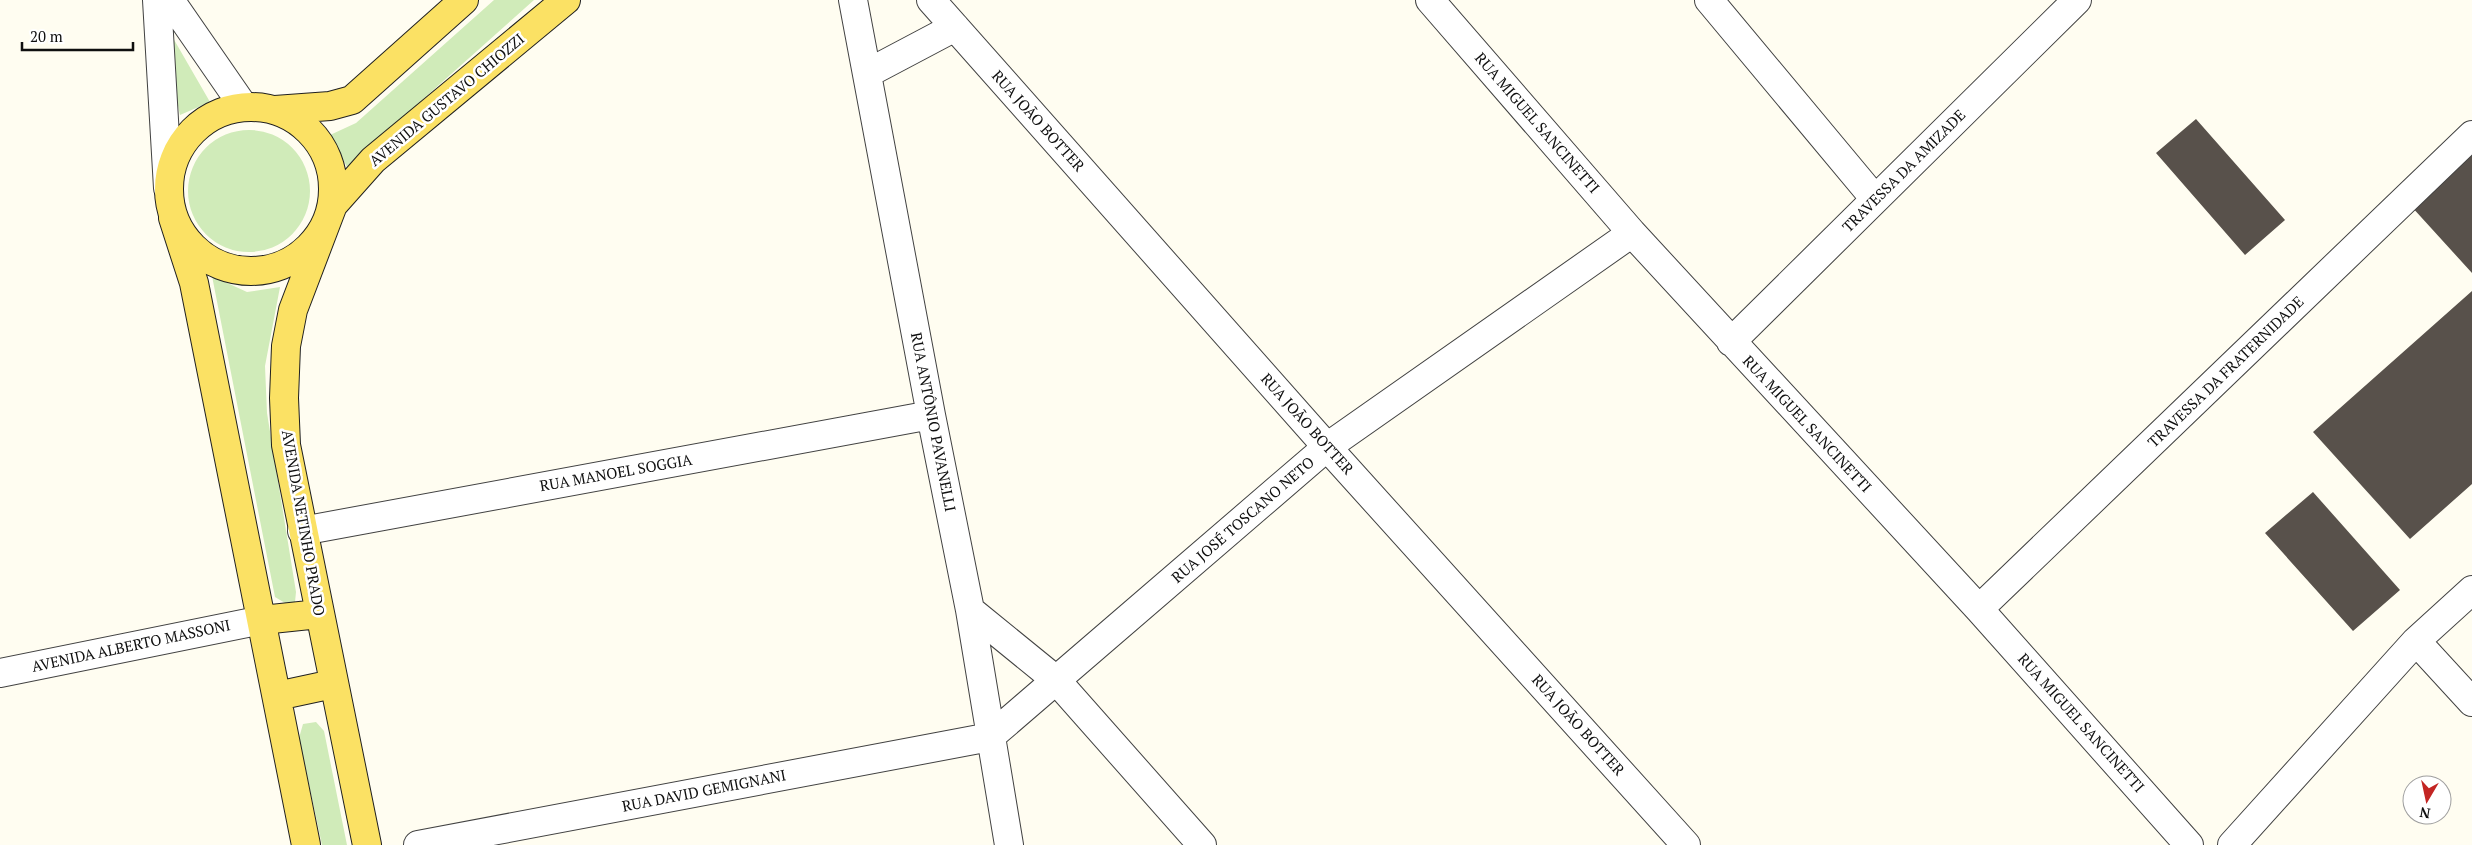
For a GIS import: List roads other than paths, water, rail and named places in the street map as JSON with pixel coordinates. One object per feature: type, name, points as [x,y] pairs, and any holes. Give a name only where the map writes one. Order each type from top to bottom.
[{"type":"main road","points":[[306,845],[194,283],[173,218],[168,188],[174,158],[190,133],[215,114],[244,107],[274,110],[330,106],[352,100],[464,0]]},
{"type":"main road","name":"AVENIDA GUSTAVO CHIOZZI","points":[[332,205],[373,160],[566,0]]},
{"type":"main road","points":[[173,218],[189,244],[214,262],[242,272],[273,269],[300,256],[321,233],[332,205],[333,175],[322,146],[302,124],[274,110]]},
{"type":"main road","name":"AVENIDA NETINHO PRADO","points":[[332,205],[293,310],[286,346],[284,398],[286,445],[367,845]]},
{"type":"main road","points":[[262,620],[319,614]]},
{"type":"main road","points":[[277,696],[334,684]]},
{"type":"street","points":[[157,0],[168,188]]},
{"type":"street","points":[[170,0],[244,107]]},
{"type":"street","name":"RUA ANTÔNIO PAVANELLI","points":[[854,0],[930,416],[970,610],[1009,845]]},
{"type":"street","name":"RUA JOÃO BOTTER","points":[[931,0],[1327,447],[1686,845]]},
{"type":"street","name":"RUA MIGUEL SANCINETTI","points":[[1430,0],[1632,233],[1979,609],[2189,845]]},
{"type":"street","points":[[1708,0],[1875,199]]},
{"type":"street","name":"TRAVESSA DA AMIZADE","points":[[1731,342],[2077,0]]},
{"type":"street","points":[[868,73],[955,27]]},
{"type":"street","name":"TRAVESSA DA FRATERNIDADE","points":[[1979,609],[2472,135]]},
{"type":"street","name":"RUA JOSÉ TOSCANO NETO","points":[[990,737],[1327,447],[1632,233]]},
{"type":"street","name":"RUA MANOEL SOGGIA","points":[[302,531],[930,416]]},
{"type":"street","points":[[2232,845],[2416,641],[2472,590]]},
{"type":"street","points":[[970,610],[1056,680],[1202,845]]},
{"type":"street","name":"AVENIDA ALBERTO MASSONI","points":[[0,673],[262,620]]},
{"type":"street","points":[[2416,641],[2472,702]]},
{"type":"street","name":"RUA DAVID GEMIGNANI","points":[[418,845],[990,737]]}]
